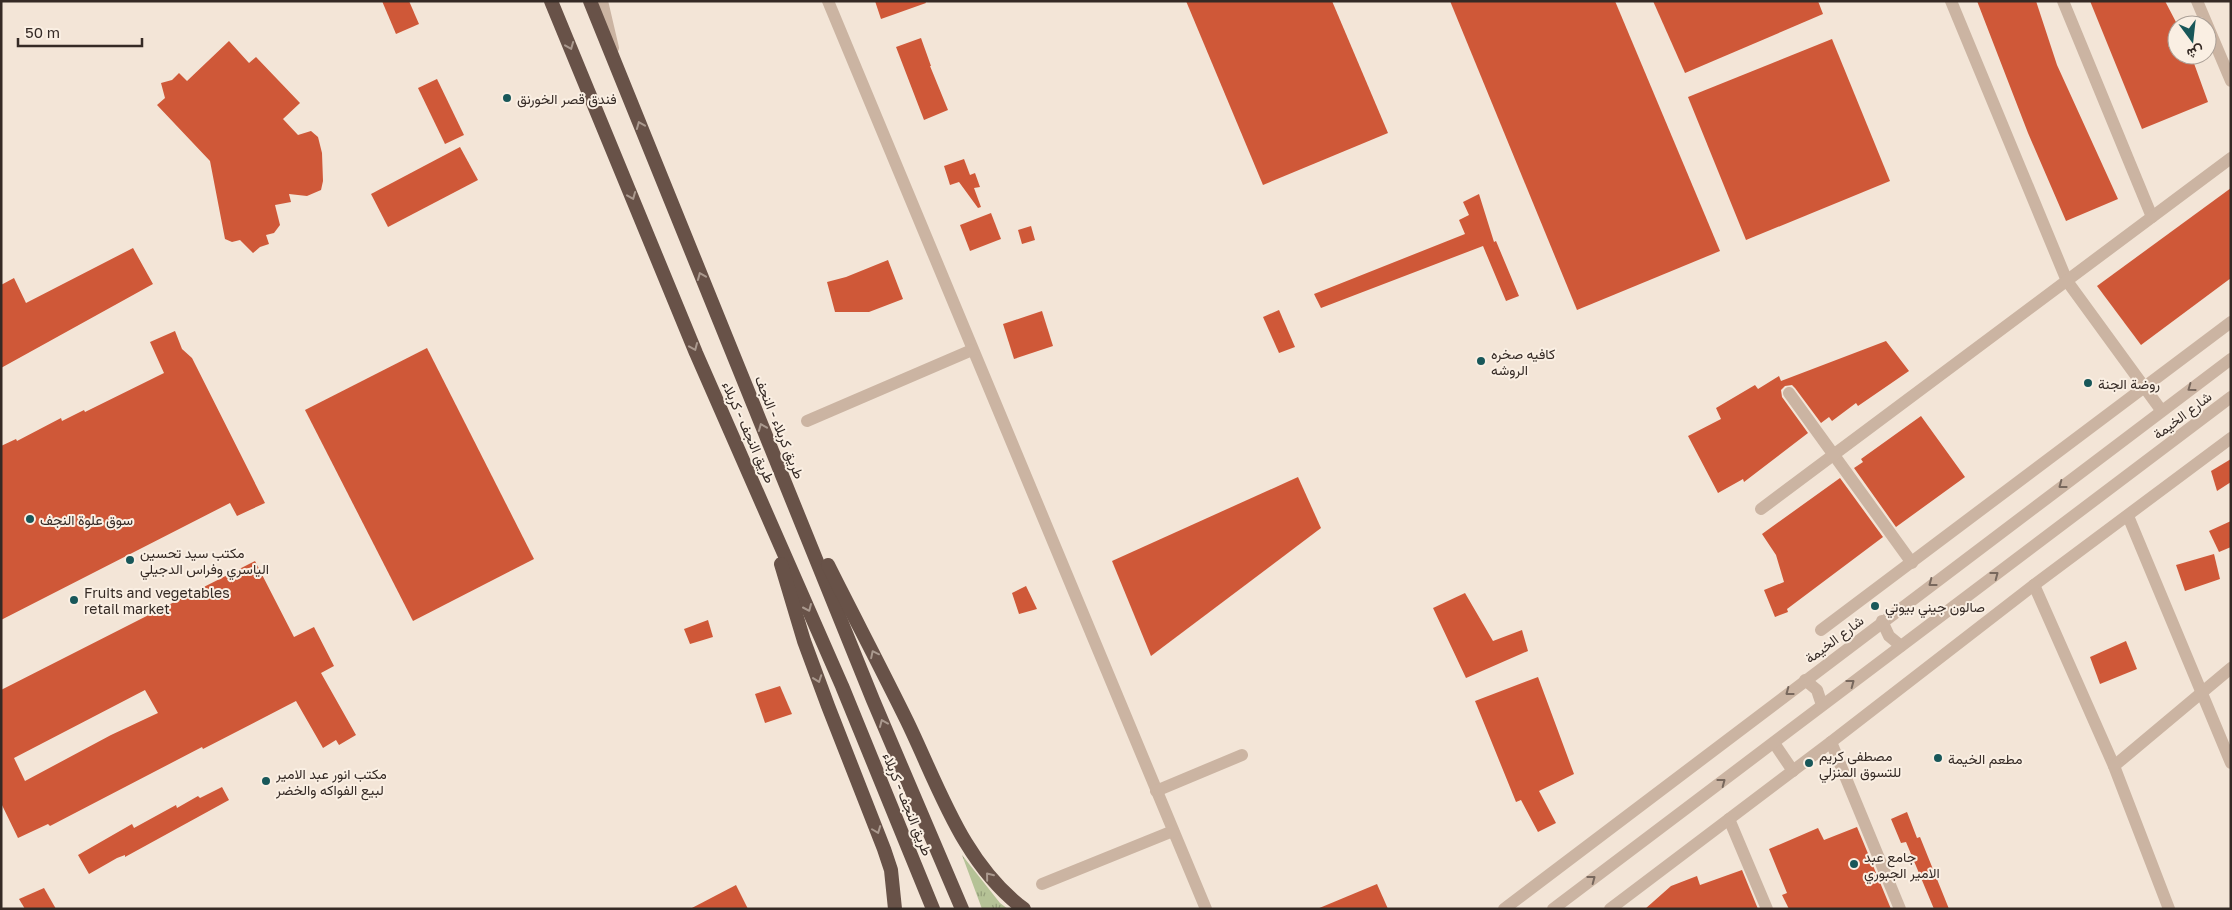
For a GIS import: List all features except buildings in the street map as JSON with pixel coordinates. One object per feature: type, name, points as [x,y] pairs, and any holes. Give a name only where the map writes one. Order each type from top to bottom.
[{"type":"highway","name":"طريق النجف - کربلاء","points":[[551,1],[696,353],[842,686],[933,909]]},
{"type":"highway","name":"طريق کربلاء - النجف","points":[[590,1],[873,700],[962,909]]},
{"type":"highway","points":[[788,489],[870,645],[962,836],[997,886],[1024,909]]},
{"type":"highway","points":[[761,499],[804,641],[891,870],[895,909]]},
{"type":"street","points":[[602,1],[608,20],[616,65]]},
{"type":"street","points":[[828,1],[1206,909]]},
{"type":"street","points":[[1951,1],[2067,282],[2162,410]]},
{"type":"street","points":[[2063,1],[2152,217]]},
{"type":"street","points":[[2197,1],[2231,81]]},
{"type":"street","points":[[1761,509],[1833,453],[2067,282],[2231,158]]},
{"type":"street","points":[[1821,630],[2231,322]]},
{"type":"street","points":[[807,421],[972,350]]},
{"type":"street","name":"شارع الخيمة","points":[[1504,909],[1882,621],[2231,359]]},
{"type":"street","points":[[1789,393],[1912,563]]},
{"type":"street","name":"شارع الخيمة","points":[[1553,909],[2231,397]]},
{"type":"street","points":[[1616,907],[2034,585],[2230,443]]},
{"type":"street","points":[[2128,516],[2231,763]]},
{"type":"street","points":[[2034,585],[2114,766],[2169,909]]},
{"type":"street","points":[[1882,621],[1889,636],[1901,646]]},
{"type":"street","points":[[2114,766],[2201,691],[2231,668]]},
{"type":"street","points":[[1805,680],[1817,690],[1822,705]]},
{"type":"street","points":[[1774,742],[1794,771]]},
{"type":"street","points":[[1831,742],[1900,909]]},
{"type":"street","points":[[1156,791],[1242,755]]},
{"type":"street","points":[[1729,819],[1767,909]]},
{"type":"street","points":[[1042,884],[1173,831]]},
{"type":"green space","points":[[962,855],[1000,903],[1008,909],[982,909]]},
{"type":"place","name":"فندق قصر الخورنق","points":[[507,98]]},
{"type":"place","name":"كافيه صخره الروشه","points":[[1481,361]]},
{"type":"place","name":"روضة الجنة","points":[[2088,383]]},
{"type":"place","name":"سوق علوة النجف","points":[[30,519]]},
{"type":"place","name":"مكتب سيد تحسين الياسري وفراس الدجيلي","points":[[130,560]]},
{"type":"place","name":"Fruits and vegetables retail market","points":[[74,600]]},
{"type":"place","name":"صالون جيني بيوتي","points":[[1875,606]]},
{"type":"place","name":"مطعم الخيمة","points":[[1938,758]]},
{"type":"place","name":"مصطفى كريم للتسوق المنزلي","points":[[1809,763]]},
{"type":"place","name":"مكتب انور عبد الامير لبيع الفواكه والخضر","points":[[266,781]]},
{"type":"place","name":"جامع عبد الامير الجبوري","points":[[1854,864]]}]
